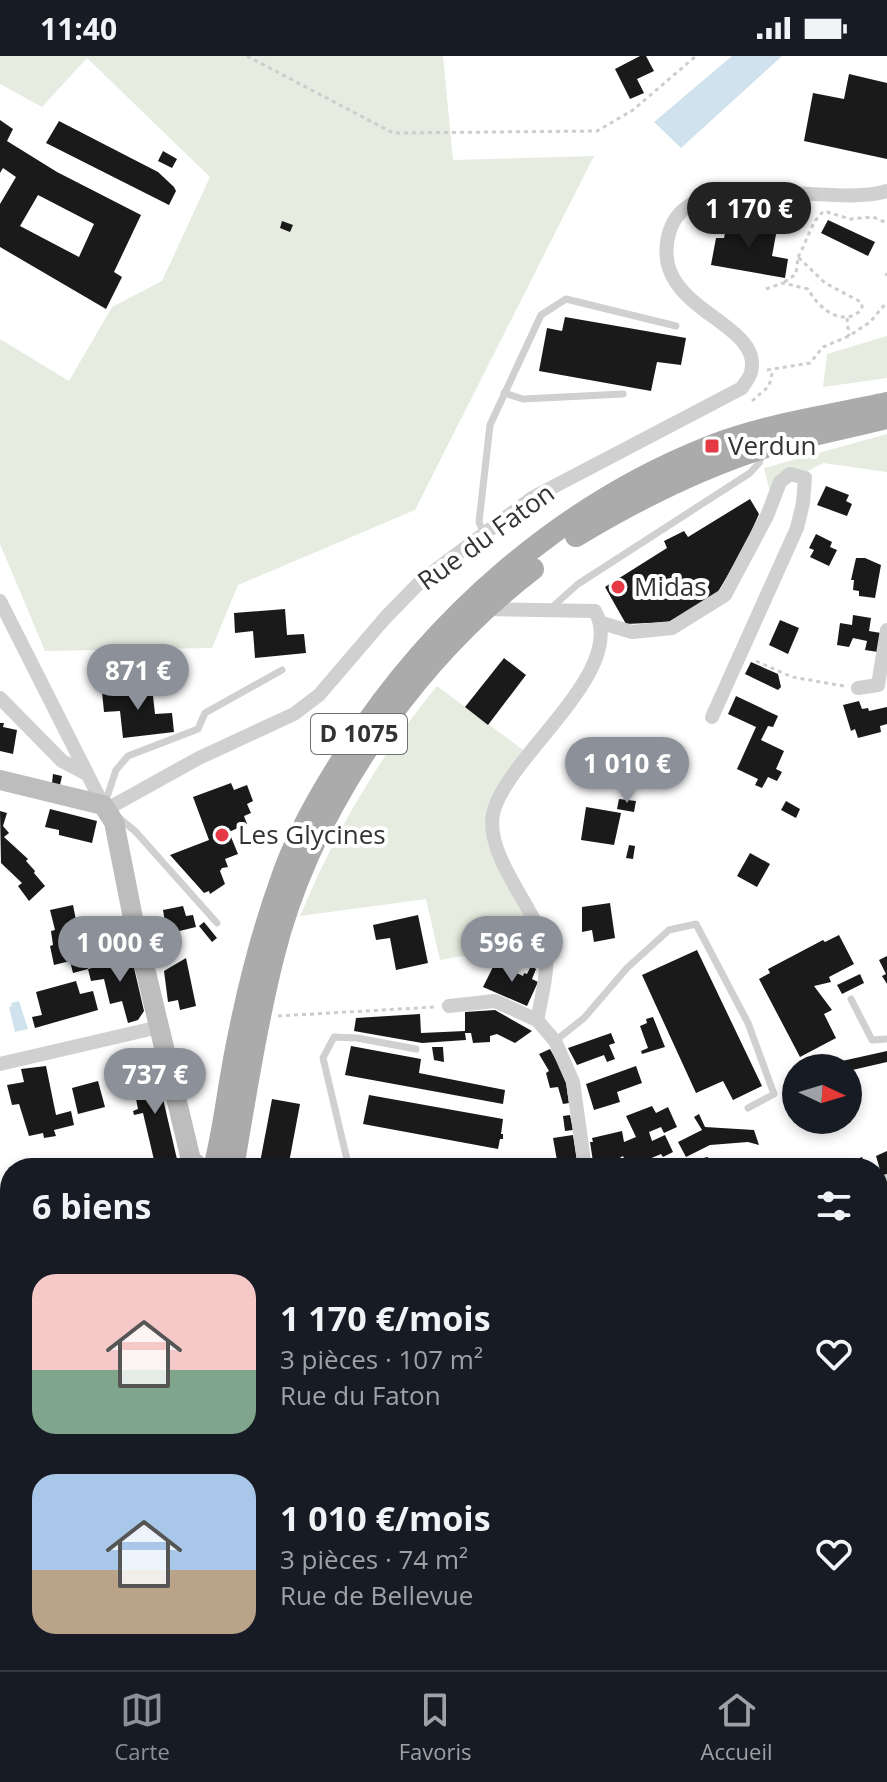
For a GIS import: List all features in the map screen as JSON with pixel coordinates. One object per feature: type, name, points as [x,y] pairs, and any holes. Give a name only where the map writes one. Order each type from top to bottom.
[{"type":"main road","name":"D 1075","points":[[216,1158],[257,951],[282,877],[303,828],[332,775],[369,718],[429,642],[468,602],[506,570],[618,491],[712,446],[792,422],[887,403]]},
{"type":"main road","name":"D 1075","points":[[235,1158],[274,957],[303,870],[347,783],[382,725],[444,650],[516,582],[576,536],[628,505],[670,484],[764,448],[887,418]]},
{"type":"main road","points":[[0,780],[105,807],[114,822],[133,918],[191,1158]]},
{"type":"street","points":[[752,372],[751,355],[741,339],[696,304],[674,281],[665,262],[665,244],[673,222],[690,203],[738,191],[832,195],[887,191]]},
{"type":"street","name":"Rue du Faton","points":[[105,807],[199,758],[294,714],[319,695],[422,580],[532,498],[742,388],[752,372]]},
{"type":"street","points":[[602,623],[632,632],[672,628],[725,595],[767,516],[780,482],[790,474],[805,478],[797,528],[712,717]]},
{"type":"street","points":[[0,601],[105,807]]},
{"type":"street","points":[[486,609],[595,611],[602,623],[599,651],[568,705],[505,788],[493,815],[494,840],[545,944],[544,983],[537,1020]]},
{"type":"street","points":[[858,688],[878,685],[887,630]]},
{"type":"street","points":[[0,698],[62,761],[85,773]]},
{"type":"street","points":[[449,1006],[495,1001],[537,1020],[555,1041],[573,1082],[584,1158]]},
{"type":"street","points":[[0,1064],[159,1027]]},
{"type":"lane","points":[[484,534],[479,522],[490,425],[541,315],[566,299],[676,326]]},
{"type":"lane","points":[[504,393],[523,399],[623,394]]},
{"type":"lane","points":[[548,610],[578,584],[750,473],[759,463],[764,448]]},
{"type":"lane","points":[[217,923],[135,831],[105,807],[116,770],[128,756],[198,729],[205,713],[282,670]]},
{"type":"lane","points":[[555,1041],[584,1018],[627,968],[669,930],[696,924],[748,1023],[774,1094],[748,1108]]},
{"type":"lane","points":[[851,999],[872,1040],[887,1039]]},
{"type":"lane","points":[[347,1158],[323,1058],[334,1037],[416,1049]]},
{"type":"path","points":[[247,56],[393,133],[597,131],[633,110],[696,56]]},
{"type":"path","points":[[766,289],[796,274],[798,257],[809,239],[812,225],[824,211],[850,219],[873,217],[887,223]]},
{"type":"path","points":[[783,283],[808,289],[823,309],[836,316],[847,318],[857,315],[862,309],[862,304],[825,283],[798,257]]},
{"type":"path","points":[[752,372],[810,363],[823,347],[849,336],[870,322],[887,302]]},
{"type":"path","points":[[847,318],[849,336]]},
{"type":"path","points":[[742,651],[746,653],[745,656],[792,677],[858,688]]},
{"type":"path","points":[[274,1016],[449,1006]]},
{"type":"shaded area","points":[[0,56],[443,56],[453,160],[594,156],[415,510],[238,585],[212,648],[45,651],[0,544],[0,339],[69,381],[112,307],[162,281],[210,177],[87,58],[42,107],[0,84]]},
{"type":"shaded area","points":[[887,336],[887,378],[823,387],[827,354]]},
{"type":"shaded area","points":[[887,434],[887,472],[823,463],[770,492],[764,468]]},
{"type":"shaded area","points":[[437,686],[523,750],[492,797],[485,823],[488,844],[538,943],[440,960],[426,899],[300,916],[328,854],[360,796],[396,740]]},
{"type":"water","points":[[732,56],[782,56],[681,148],[654,122]]},
{"type":"water","points":[[19,1001],[28,1029],[15,1032],[9,1007],[11,1003]]},
{"type":"building","points":[[646,56],[654,71],[637,79],[644,93],[630,99],[615,69]]},
{"type":"building","points":[[849,74],[887,83],[887,159],[804,141],[813,93],[844,99]]},
{"type":"building","points":[[0,120],[13,129],[7,141],[57,172],[141,215],[114,272],[122,277],[106,309],[0,247],[0,204],[16,177],[3,168],[0,173]],"holes":[[[38,195],[94,224],[79,257],[20,226]]]},
{"type":"building","points":[[59,121],[158,172],[176,191],[169,205],[46,143]]},
{"type":"building","points":[[163,151],[177,159],[172,168],[158,161]]},
{"type":"building","points":[[728,220],[777,229],[772,256],[788,259],[785,278],[711,265],[716,238],[724,238]]},
{"type":"building","points":[[828,220],[875,242],[868,256],[821,233]]},
{"type":"building","points":[[282,221],[293,225],[290,232],[280,228]]},
{"type":"building","points":[[565,317],[686,338],[681,365],[657,362],[651,391],[539,371],[547,328],[562,331]]},
{"type":"building","points":[[826,486],[849,495],[846,501],[852,504],[847,516],[817,505]]},
{"type":"building","points":[[750,499],[759,514],[743,550],[716,595],[669,622],[626,624],[605,587],[667,548],[664,541],[684,531],[688,537]]},
{"type":"building","points":[[816,534],[832,542],[830,547],[837,550],[829,566],[810,557],[814,550],[809,548]]},
{"type":"building","points":[[856,558],[865,558],[881,565],[875,598],[859,596],[859,591],[853,590],[854,580],[851,580]]},
{"type":"building","points":[[285,609],[287,635],[304,634],[306,653],[255,658],[253,631],[235,633],[234,613]]},
{"type":"building","points":[[853,615],[871,618],[869,631],[881,633],[878,652],[865,650],[867,641],[853,638],[849,647],[837,645],[840,623],[852,625]]},
{"type":"building","points":[[780,620],[799,628],[788,654],[769,645]]},
{"type":"building","points":[[504,658],[526,675],[488,725],[465,707]]},
{"type":"building","points":[[751,662],[778,674],[781,687],[778,690],[745,674]]},
{"type":"building","points":[[152,687],[155,714],[172,713],[174,732],[123,738],[120,711],[104,712],[102,692]]},
{"type":"building","points":[[736,696],[778,716],[761,740],[784,751],[776,769],[782,772],[777,781],[768,777],[762,788],[755,785],[758,779],[737,769],[756,727],[728,714]]},
{"type":"building","points":[[859,701],[862,709],[868,708],[869,711],[887,707],[887,724],[880,726],[881,732],[858,738],[855,729],[851,731],[843,705]]},
{"type":"building","points":[[0,723],[4,723],[3,727],[17,730],[13,754],[0,751]]},
{"type":"building","points":[[53,774],[62,776],[60,785],[52,783]]},
{"type":"building","name":"Les Glycines","points":[[231,783],[234,790],[247,785],[253,801],[247,804],[251,813],[244,816],[247,824],[229,832],[238,854],[225,859],[228,867],[220,871],[225,884],[210,894],[209,891],[204,893],[170,855],[209,840],[193,797]]},
{"type":"building","points":[[619,799],[636,801],[634,812],[617,809]]},
{"type":"building","points":[[786,801],[800,809],[796,818],[781,810]]},
{"type":"building","points":[[586,807],[621,813],[614,845],[581,840]]},
{"type":"building","points":[[50,809],[97,821],[92,843],[59,835],[59,830],[45,827]]},
{"type":"building","points":[[0,811],[7,813],[3,826],[9,833],[4,837],[28,859],[26,861],[45,886],[29,901],[18,886],[22,883],[1,863]]},
{"type":"building","points":[[629,845],[635,846],[633,859],[626,858]]},
{"type":"building","points":[[750,853],[770,864],[757,887],[737,876]]},
{"type":"building","points":[[610,903],[615,938],[594,942],[592,930],[582,932],[582,907]]},
{"type":"building","points":[[73,905],[77,925],[70,927],[77,957],[85,955],[88,969],[73,973],[70,961],[54,965],[50,946],[53,945],[51,931],[55,930],[50,910]]},
{"type":"building","points":[[183,906],[186,916],[193,915],[196,927],[167,934],[163,910]]},
{"type":"building","points":[[418,915],[428,963],[396,970],[390,938],[376,940],[373,925]]},
{"type":"building","points":[[204,922],[217,938],[212,942],[199,926]]},
{"type":"building","points":[[839,935],[854,964],[829,977],[831,982],[814,986],[832,1010],[824,1014],[836,1038],[806,1054],[798,1054],[759,979],[770,973],[768,969],[823,940],[825,942]]},
{"type":"building","points":[[106,950],[109,964],[132,959],[144,1011],[138,1020],[128,1023],[122,1001],[110,1004],[104,979],[91,981],[88,969],[99,966],[96,953]]},
{"type":"building","points":[[697,950],[762,1086],[733,1100],[723,1081],[696,1093],[642,975]]},
{"type":"building","points":[[887,956],[887,984],[879,960]]},
{"type":"building","points":[[186,958],[196,1006],[180,1010],[178,1000],[168,1002],[164,971]]},
{"type":"building","points":[[495,963],[523,976],[531,966],[536,969],[532,979],[538,982],[527,1006],[483,987]]},
{"type":"building","points":[[860,974],[864,983],[842,994],[837,985]]},
{"type":"building","points":[[76,981],[80,994],[93,991],[98,1010],[35,1028],[32,1017],[42,1015],[36,992]]},
{"type":"building","points":[[495,1010],[532,1031],[515,1043],[497,1034],[490,1036],[490,1042],[473,1043],[471,1033],[465,1033],[466,1040],[422,1043],[354,1031],[356,1018],[420,1014],[421,1033],[465,1031],[465,1012]]},
{"type":"building","points":[[653,1017],[665,1047],[642,1054],[641,1051],[648,1048],[640,1026]]},
{"type":"building","points":[[611,1033],[615,1043],[609,1045],[615,1059],[607,1062],[604,1055],[577,1065],[568,1048]]},
{"type":"building","points":[[351,1046],[421,1059],[419,1073],[505,1090],[503,1104],[345,1075]]},
{"type":"building","points":[[432,1047],[443,1047],[444,1062],[434,1060]]},
{"type":"building","points":[[550,1049],[565,1076],[569,1103],[563,1104],[558,1087],[550,1088],[546,1073],[549,1071],[539,1054]]},
{"type":"building","points":[[887,1051],[887,1062],[862,1068],[862,1057]]},
{"type":"building","points":[[155,1062],[177,1158],[154,1158],[143,1113],[134,1115],[133,1111],[138,1109],[134,1089],[137,1088],[135,1079],[138,1078],[135,1067]]},
{"type":"building","points":[[46,1066],[56,1115],[71,1111],[74,1125],[54,1130],[56,1136],[44,1138],[43,1133],[29,1136],[19,1104],[12,1105],[7,1085],[24,1082],[21,1069]]},
{"type":"building","points":[[636,1066],[642,1083],[617,1092],[620,1102],[594,1110],[586,1084]]},
{"type":"building","points":[[98,1081],[105,1107],[78,1114],[72,1088]]},
{"type":"building","points":[[369,1095],[503,1119],[503,1139],[500,1139],[498,1149],[363,1124]]},
{"type":"building","points":[[272,1099],[300,1104],[290,1158],[261,1158]]},
{"type":"building","points":[[652,1106],[656,1113],[668,1107],[677,1127],[664,1133],[661,1127],[649,1132],[652,1141],[665,1135],[673,1152],[652,1158],[592,1158],[592,1138],[622,1131],[624,1142],[636,1137],[626,1116]]},
{"type":"building","points":[[699,1114],[705,1127],[754,1130],[759,1145],[748,1142],[710,1145],[686,1157],[678,1142],[702,1130],[694,1117]]},
{"type":"building","points":[[570,1115],[573,1130],[565,1131],[563,1116]]},
{"type":"building","points":[[573,1135],[577,1158],[557,1158],[553,1138]]},
{"type":"building","points":[[887,1151],[887,1158],[876,1156]]},
{"type":"place","name":"Verdun","points":[[712,446]]},
{"type":"place","name":"Midas","points":[[618,587]]},
{"type":"place","name":"Les Glycines","points":[[222,835]]}]
